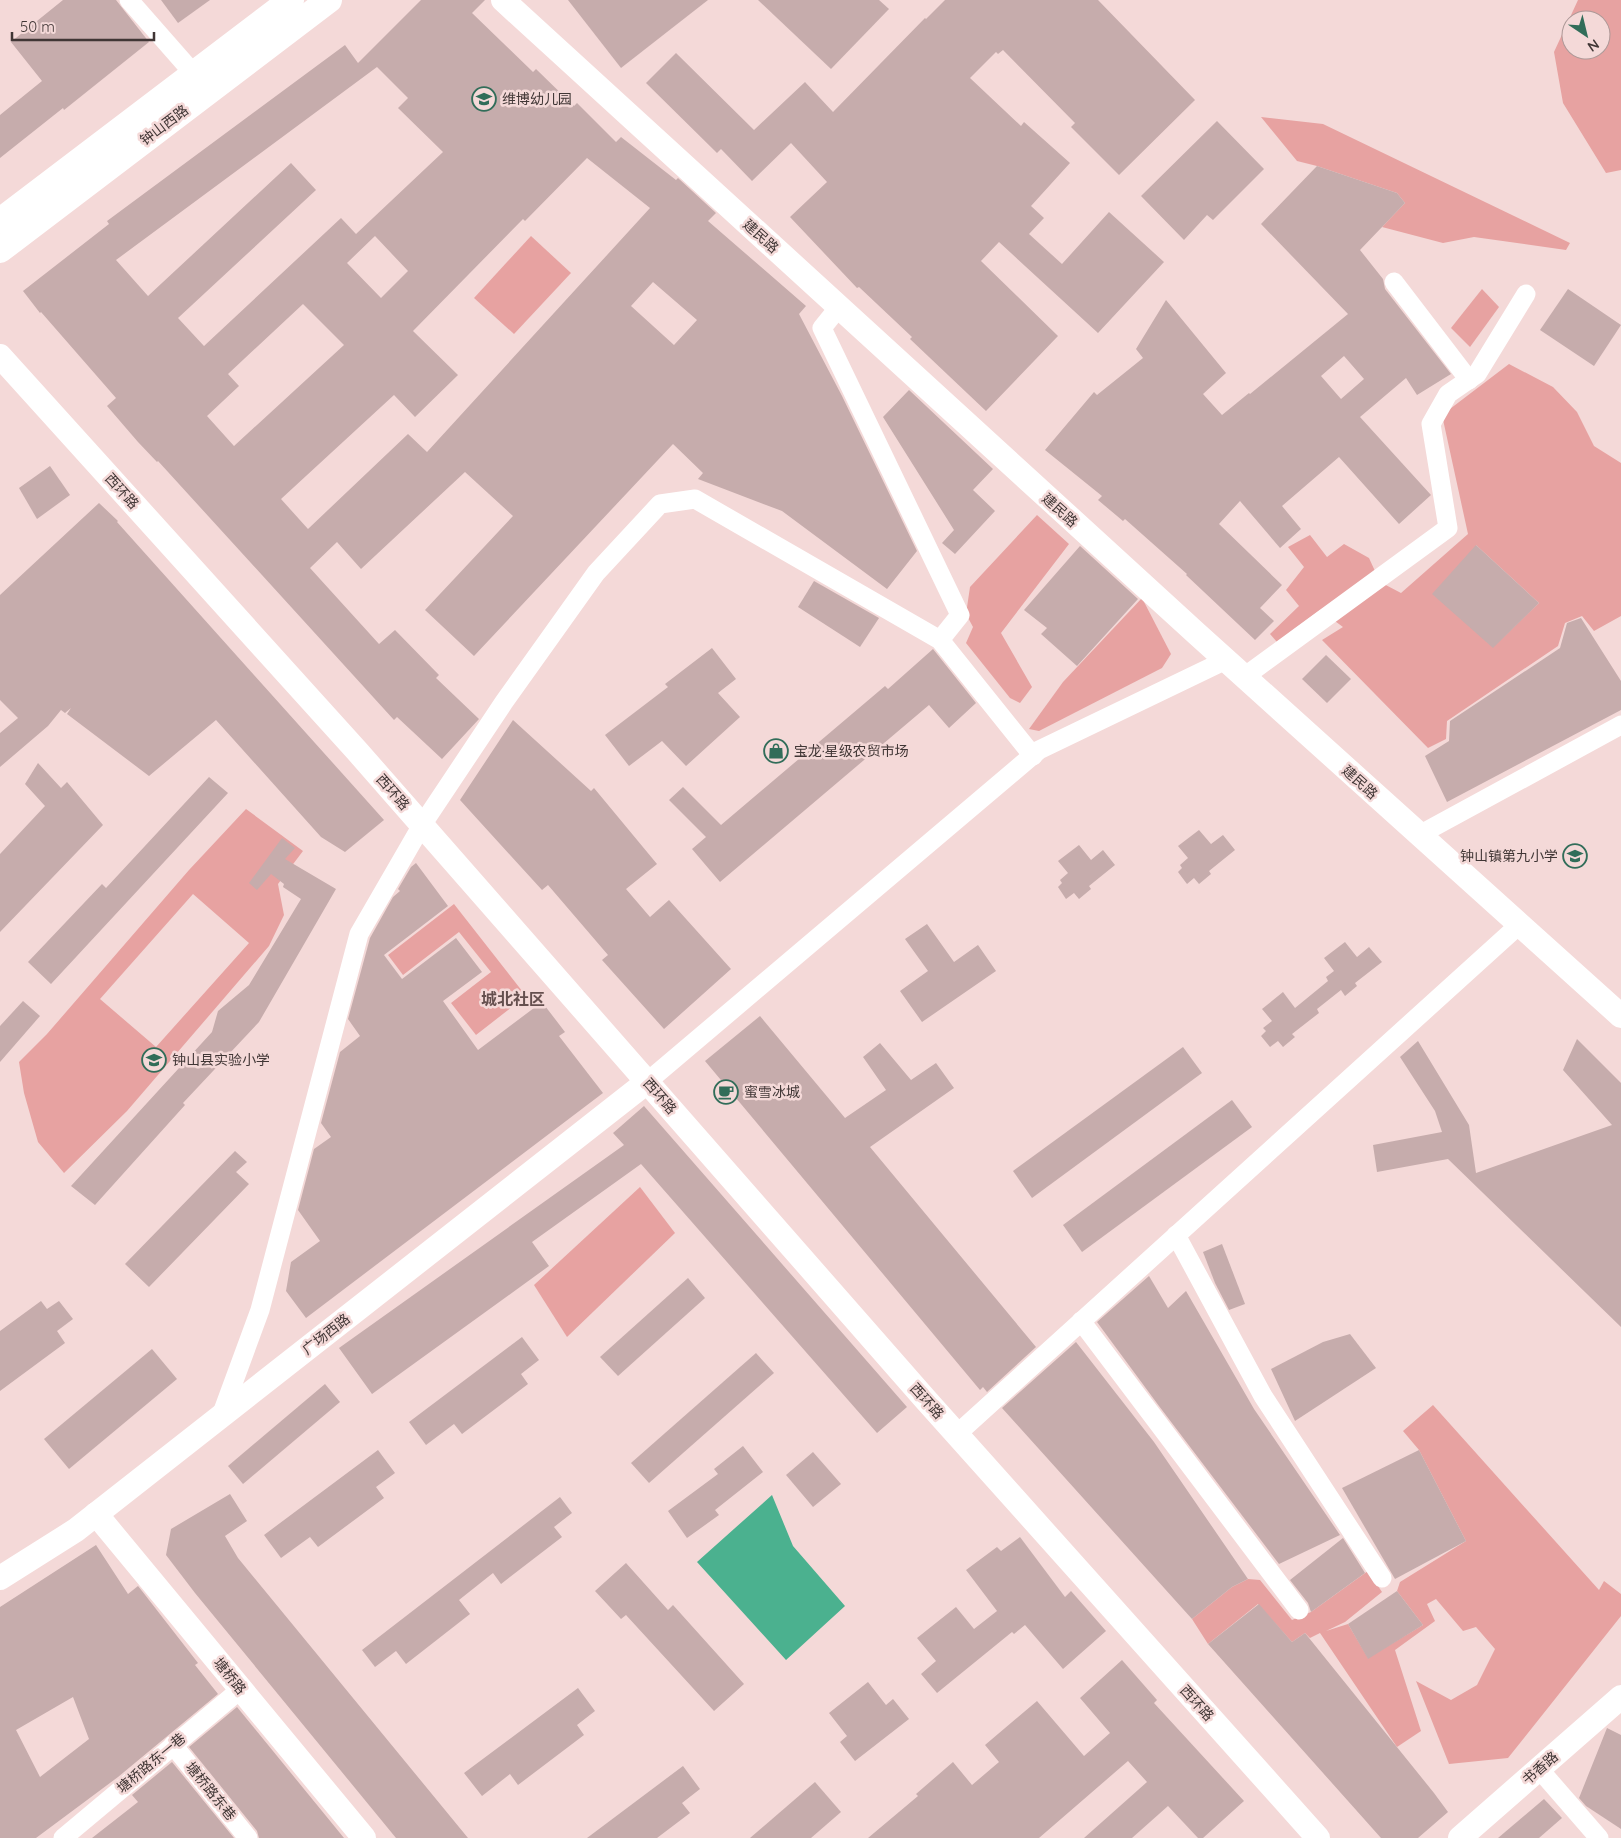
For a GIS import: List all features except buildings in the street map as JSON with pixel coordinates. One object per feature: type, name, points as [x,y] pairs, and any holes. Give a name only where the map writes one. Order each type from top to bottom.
[{"type":"main road","name":"钟山西路","points":[[0,221],[194,74],[310,3]]},
{"type":"main road","name":"钟山西路","points":[[0,250],[310,3]]},
{"type":"street","points":[[130,0],[194,74]]},
{"type":"street","name":"建民路","points":[[502,0],[1226,660],[1621,1016]]},
{"type":"street","points":[[1394,282],[1469,380]]},
{"type":"street","points":[[1244,676],[1448,528],[1431,424],[1448,394],[1477,374],[1526,294]]},
{"type":"street","points":[[839,307],[822,328],[960,615],[940,640]]},
{"type":"street","name":"西环路","points":[[0,356],[357,751],[956,1434],[1318,1838]]},
{"type":"street","points":[[221,1416],[260,1310],[358,934],[422,825],[504,702],[596,573],[660,504],[695,499],[940,640],[1033,756]]},
{"type":"street","points":[[647,1082],[1039,750],[1226,660]]},
{"type":"street","points":[[1419,835],[1621,725]]},
{"type":"street","points":[[956,1434],[1519,925]]},
{"type":"street","name":"广场西路","points":[[0,1578],[76,1530],[647,1082]]},
{"type":"street","points":[[1176,1235],[1263,1396],[1382,1578]]},
{"type":"street","points":[[1081,1321],[1299,1610]]},
{"type":"street","name":"塘桥路","points":[[96,1514],[364,1838]]},
{"type":"street","name":"塘桥路东一巷","points":[[63,1838],[241,1689]]},
{"type":"street","name":"书香路","points":[[1460,1838],[1621,1697]]},
{"type":"street","name":"塘桥路东巷","points":[[173,1745],[248,1838]]},
{"type":"street","points":[[1539,1769],[1598,1838]]},
{"type":"shaded area","points":[[1578,0],[1621,0],[1621,170],[1606,173],[1563,103],[1554,52],[1561,37],[1561,60],[1611,60],[1611,10],[1573,10]]},
{"type":"shaded area","points":[[1261,117],[1323,124],[1570,243],[1566,250],[1474,237],[1443,243],[1382,227],[1405,203],[1397,193],[1297,161]]},
{"type":"shaded area","points":[[531,236],[571,273],[514,334],[474,298]]},
{"type":"shaded area","points":[[1482,289],[1499,307],[1470,347],[1451,328]]},
{"type":"shaded area","points":[[1509,364],[1553,387],[1577,412],[1594,446],[1621,463],[1621,616],[1594,631],[1582,616],[1565,623],[1558,646],[1447,721],[1446,739],[1428,748],[1322,640],[1343,627],[1320,610],[1277,642],[1270,634],[1299,606],[1286,590],[1304,567],[1288,547],[1310,535],[1327,557],[1344,544],[1369,558],[1380,582],[1401,593],[1468,534],[1442,415]],"holes":[[[1476,545],[1539,603],[1493,647]]]},
{"type":"shaded area","points":[[1037,515],[1069,544],[1001,633],[1032,687],[1020,703],[1010,698],[966,643],[973,627],[966,614],[970,587]]},
{"type":"shaded area","points":[[1142,598],[1171,654],[1162,668],[1039,731],[1029,729],[1063,682]]},
{"type":"shaded area","points":[[246,809],[303,851],[278,884],[284,915],[269,946],[127,1111],[64,1173],[38,1142],[24,1093],[19,1062],[47,1034],[189,870]],"holes":[[[193,894],[249,943],[156,1047],[100,999]]]},
{"type":"shaded area","points":[[454,904],[526,996],[476,1035],[451,1003],[491,972],[459,932],[403,975],[388,955]]},
{"type":"shaded area","points":[[640,1187],[675,1233],[567,1337],[534,1285]]},
{"type":"shaded area","points":[[1433,1405],[1599,1590],[1604,1581],[1621,1594],[1621,1616],[1508,1758],[1449,1764],[1416,1681],[1451,1700],[1477,1685],[1495,1649],[1476,1627],[1463,1631],[1436,1599],[1427,1604],[1435,1621],[1395,1650],[1421,1731],[1397,1747],[1320,1633],[1310,1638],[1305,1633],[1292,1642],[1258,1604],[1208,1644],[1192,1619],[1232,1587],[1248,1579],[1260,1580],[1292,1620],[1311,1612],[1368,1571],[1382,1592],[1345,1622],[1326,1631],[1348,1624],[1368,1658],[1423,1625],[1397,1591],[1400,1582],[1466,1541],[1419,1450],[1403,1431]]},
{"type":"shaded area","points":[[772,1495],[793,1546],[845,1606],[786,1660],[697,1562]]},
{"type":"place","name":"维博幼儿园","points":[[484,99]]},
{"type":"place","name":"宝龙·星级农贸市场","points":[[776,751]]},
{"type":"place","name":"钟山镇第九小学","points":[[1575,856]]},
{"type":"place","name":"钟山县实验小学","points":[[154,1060]]},
{"type":"place","name":"蜜雪冰城","points":[[726,1092]]},
{"type":"district","name":"城北社区","points":[[513,999]]}]
